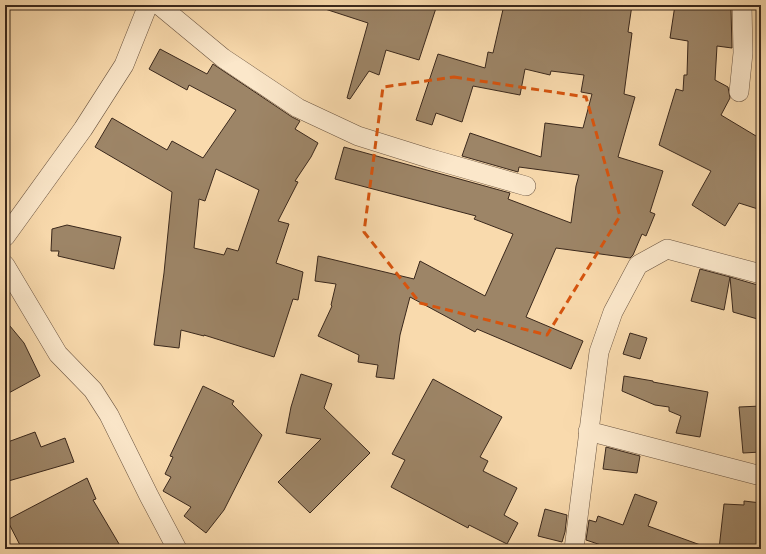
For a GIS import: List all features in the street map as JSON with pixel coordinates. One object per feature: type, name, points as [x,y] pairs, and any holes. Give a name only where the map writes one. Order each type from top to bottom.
[{"type":"street","points":[[5,238],[83,129],[124,65],[148,5]]},
{"type":"street","points":[[159,5],[223,58],[298,108],[358,136],[526,186]]},
{"type":"street","points":[[739,92],[743,53],[742,5]]},
{"type":"street","points":[[574,549],[599,352],[613,312],[638,265],[667,249],[761,274]]},
{"type":"street","points":[[5,265],[58,354],[92,390],[109,415],[177,549]]},
{"type":"street","points":[[588,431],[761,476]]},
{"type":"highlighted area","points":[[454,77],[586,97],[620,216],[547,335],[420,303],[364,232],[383,87]]},
{"type":"building","points":[[323,5],[437,5],[419,60],[386,50],[379,75],[369,71],[350,99],[347,98],[368,23],[322,8]]},
{"type":"building","points":[[504,5],[632,5],[628,32],[632,33],[624,94],[635,97],[618,157],[663,171],[650,212],[655,214],[646,236],[642,234],[633,255],[630,258],[556,248],[526,317],[583,341],[571,369],[477,329],[475,332],[410,297],[400,335],[394,379],[376,377],[378,365],[358,362],[359,355],[318,336],[332,306],[336,284],[315,281],[318,256],[414,279],[420,261],[485,296],[513,234],[474,219],[476,216],[335,179],[344,147],[510,193],[508,199],[571,223],[579,175],[519,167],[518,172],[462,156],[470,133],[541,157],[545,123],[583,128],[592,94],[581,92],[584,75],[551,71],[550,75],[525,69],[520,95],[473,86],[462,122],[436,113],[432,125],[416,120],[438,54],[485,68],[488,52],[493,53]]},
{"type":"building","points":[[675,5],[707,5],[731,9],[732,48],[717,46],[715,80],[728,87],[730,98],[721,115],[761,139],[761,210],[739,203],[725,226],[692,205],[711,171],[659,145],[676,89],[683,91],[684,75],[687,75],[688,41],[670,38]]},
{"type":"building","points":[[160,49],[207,74],[213,64],[300,121],[295,129],[318,143],[311,157],[295,181],[298,182],[278,221],[289,224],[276,263],[303,272],[298,300],[293,299],[274,357],[204,335],[181,330],[179,348],[154,345],[164,273],[172,192],[95,147],[112,118],[167,150],[172,141],[203,158],[236,110],[189,85],[187,90],[149,69]],"holes":[[[216,169],[259,190],[238,251],[227,248],[224,255],[194,248],[199,199],[205,201]]]},
{"type":"building","points":[[67,225],[121,237],[114,269],[58,256],[59,251],[51,251],[52,229]]},
{"type":"building","points":[[700,269],[730,277],[724,310],[691,301]]},
{"type":"building","points":[[730,277],[761,286],[761,320],[733,312]]},
{"type":"building","points":[[5,320],[24,343],[40,376],[5,395]]},
{"type":"building","points":[[630,333],[647,338],[640,359],[623,354]]},
{"type":"building","points":[[301,374],[332,384],[324,408],[370,453],[310,513],[278,482],[321,439],[286,433],[291,407]]},
{"type":"building","points":[[624,376],[708,392],[700,437],[676,433],[681,416],[669,411],[669,407],[655,405],[622,391]]},
{"type":"building","points":[[433,379],[502,417],[480,457],[488,461],[483,471],[517,488],[504,515],[518,523],[507,544],[469,525],[468,528],[391,487],[405,460],[392,454]]},
{"type":"building","points":[[203,386],[234,401],[232,404],[262,435],[224,510],[206,533],[184,516],[191,507],[163,491],[171,477],[165,474],[173,457],[170,456]]},
{"type":"building","points":[[761,406],[761,452],[743,453],[739,407]]},
{"type":"building","points":[[35,432],[41,447],[65,438],[74,462],[5,482],[5,443]]},
{"type":"building","points":[[606,447],[640,456],[637,473],[603,469]]},
{"type":"building","points":[[87,478],[96,499],[93,500],[122,549],[22,549],[7,520]]},
{"type":"building","points":[[635,494],[657,502],[648,526],[706,547],[706,549],[613,549],[586,540],[589,520],[596,522],[598,516],[623,525]]},
{"type":"building","points":[[744,501],[761,503],[761,549],[719,549],[724,504],[744,505]]},
{"type":"building","points":[[545,509],[567,515],[562,542],[538,536]]}]
